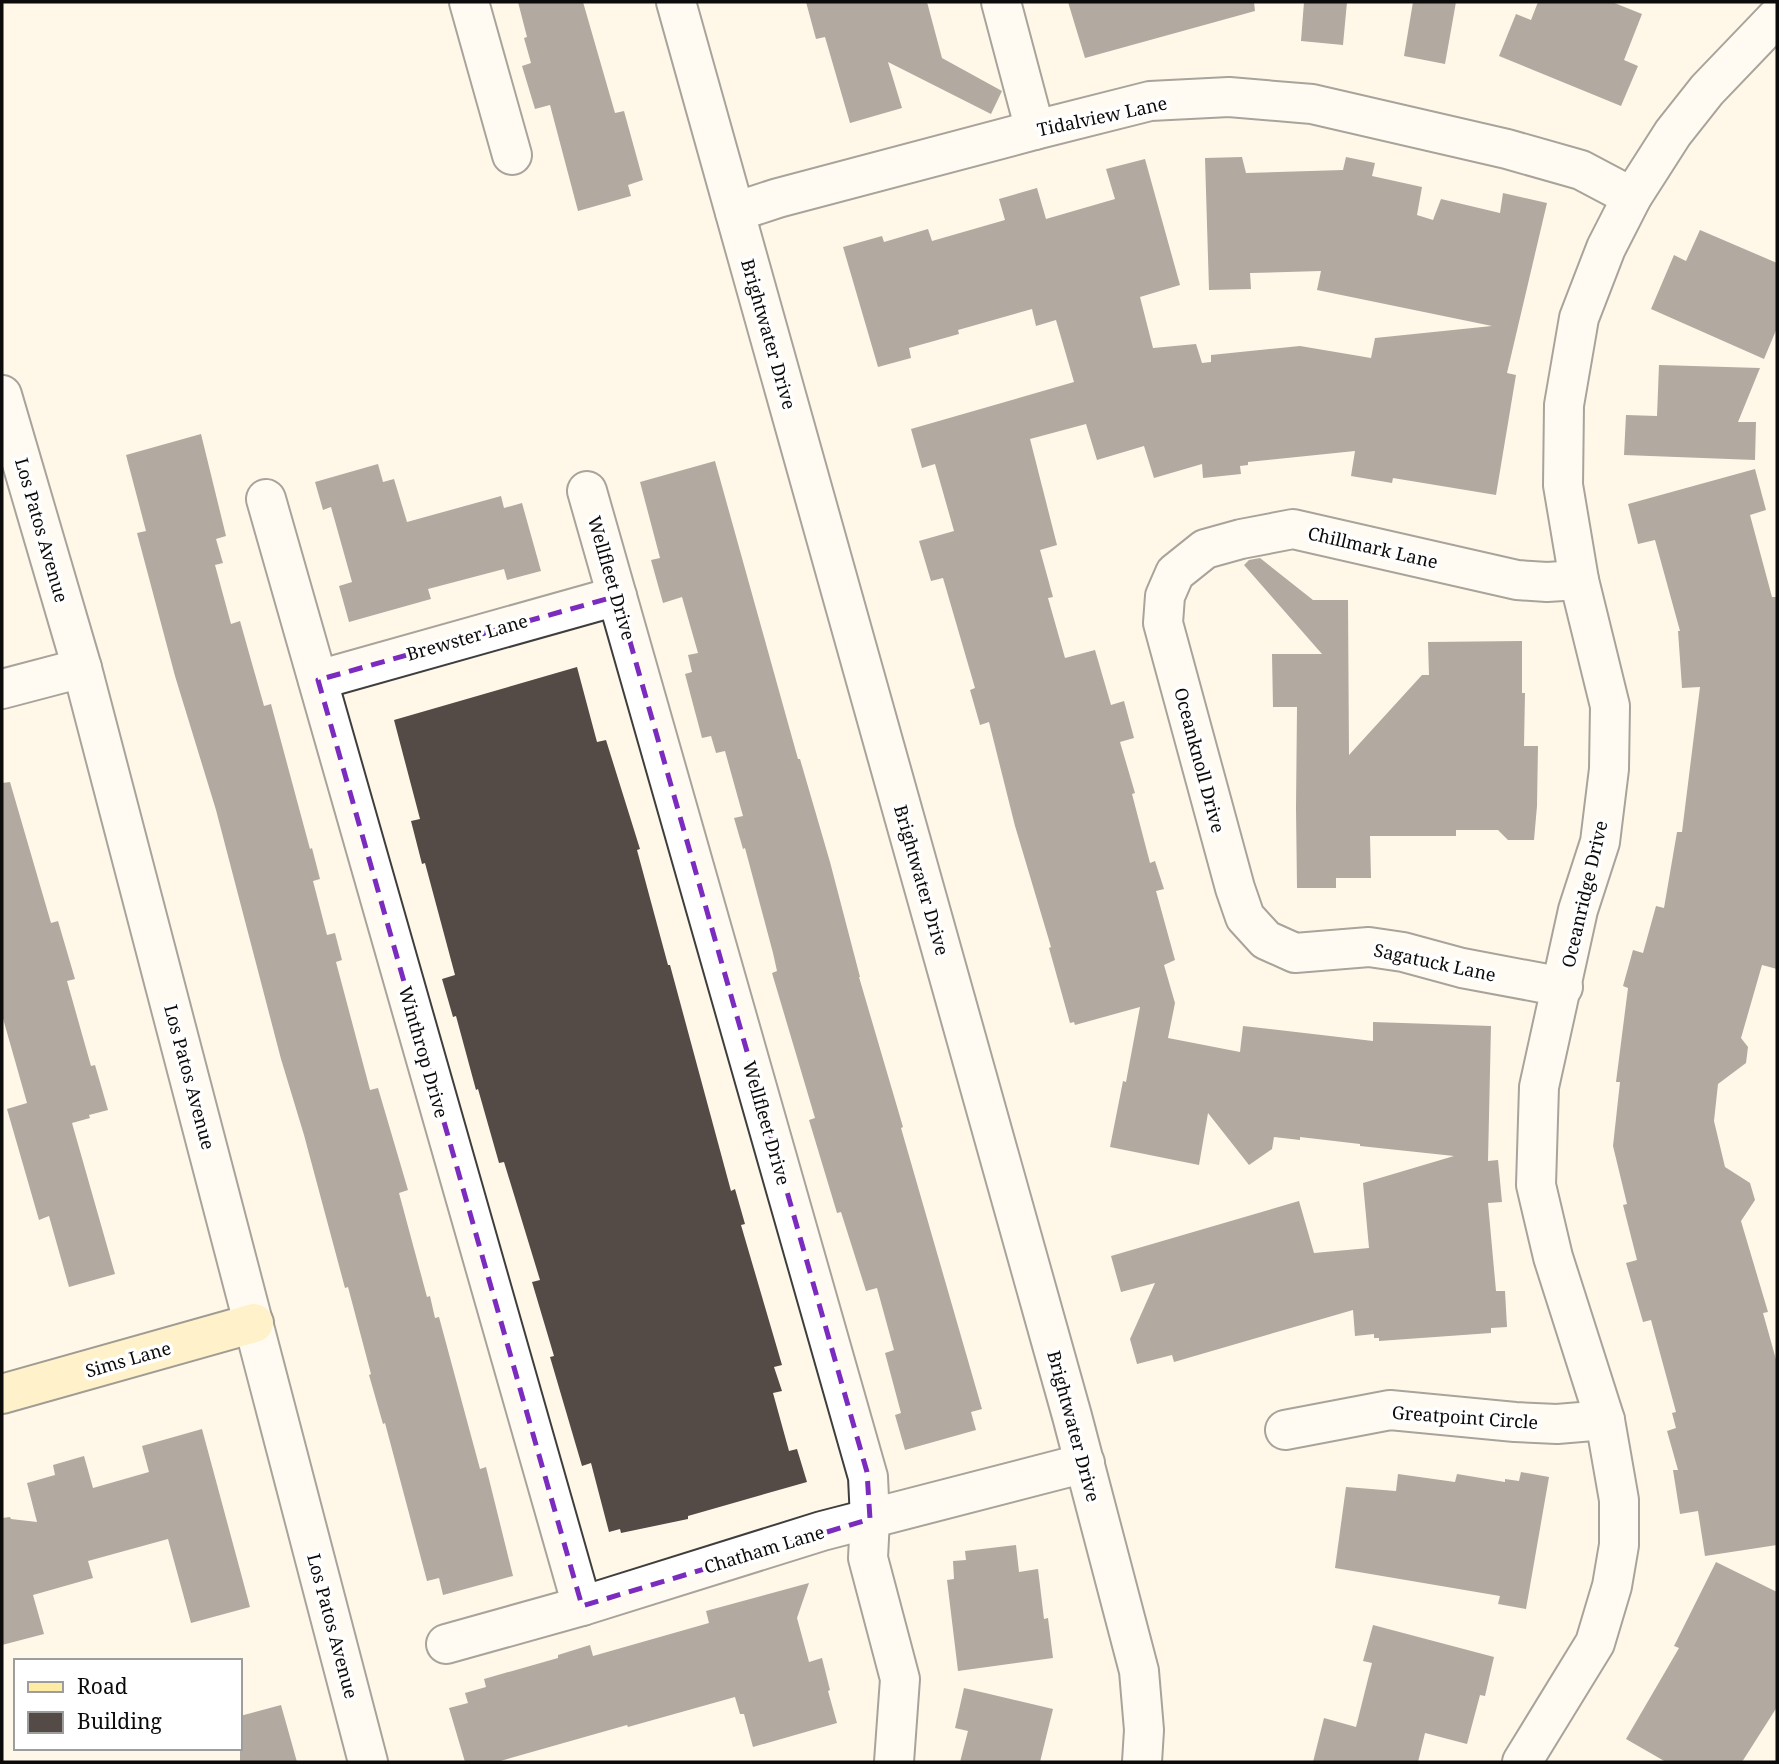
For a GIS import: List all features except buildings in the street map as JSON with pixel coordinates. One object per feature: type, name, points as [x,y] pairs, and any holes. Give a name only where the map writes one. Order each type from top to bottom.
[{"type":"street","points":[[470,2],[512,155]]},
{"type":"street","name":"Brightwater Drive","points":[[677,2],[1085,1463],[1139,1671],[1144,1730],[1142,1762]]},
{"type":"street","points":[[1001,2],[1035,130]]},
{"type":"street","name":"Oceanridge Drive","points":[[1522,1762],[1595,1643],[1612,1586],[1619,1545],[1619,1500],[1605,1420],[1553,1257],[1536,1185],[1539,1087],[1578,910],[1600,842],[1609,769],[1610,706],[1579,580],[1563,485],[1564,405],[1579,318],[1606,248],[1632,197],[1673,133],[1707,90],[1777,17]]},
{"type":"street","name":"Tidalview Lane","points":[[735,212],[778,198],[1150,101],[1228,97],[1312,104],[1507,149],[1581,170],[1632,197]]},
{"type":"street","name":"Los Patos Avenue","points":[[2,395],[82,667],[368,1762]]},
{"type":"street","name":"Wellfleet Drive","points":[[587,491],[868,1478],[868,1558],[900,1679],[894,1762]]},
{"type":"street","name":"Winthrop Drive","points":[[266,499],[582,1606]]},
{"type":"street","name":"Chillmark Lane","points":[[1175,573],[1205,549],[1241,538],[1293,529],[1517,579],[1546,582],[1579,580]]},
{"type":"street","name":"Oceanknoll Drive","points":[[1175,573],[1165,596],[1163,623],[1235,888],[1245,918],[1266,940]]},
{"type":"street","name":"Brewster Lane","points":[[318,680],[617,596]]},
{"type":"street","points":[[2,689],[82,667]]},
{"type":"street","name":"Sagatuck Lane","points":[[1266,940],[1295,953],[1369,947],[1403,952],[1462,968],[1563,987]]},
{"type":"street","name":"Sims Lane","points":[[2,1394],[254,1323]]},
{"type":"street","name":"Greatpoint Circle","points":[[1285,1430],[1390,1410],[1515,1423],[1557,1424],[1605,1420]]},
{"type":"street","name":"Chatham Lane","points":[[446,1644],[582,1606],[822,1531],[1085,1463]]},
{"type":"highlighted area","points":[[617,596],[867,1472],[870,1519],[582,1606],[318,680]]}]
